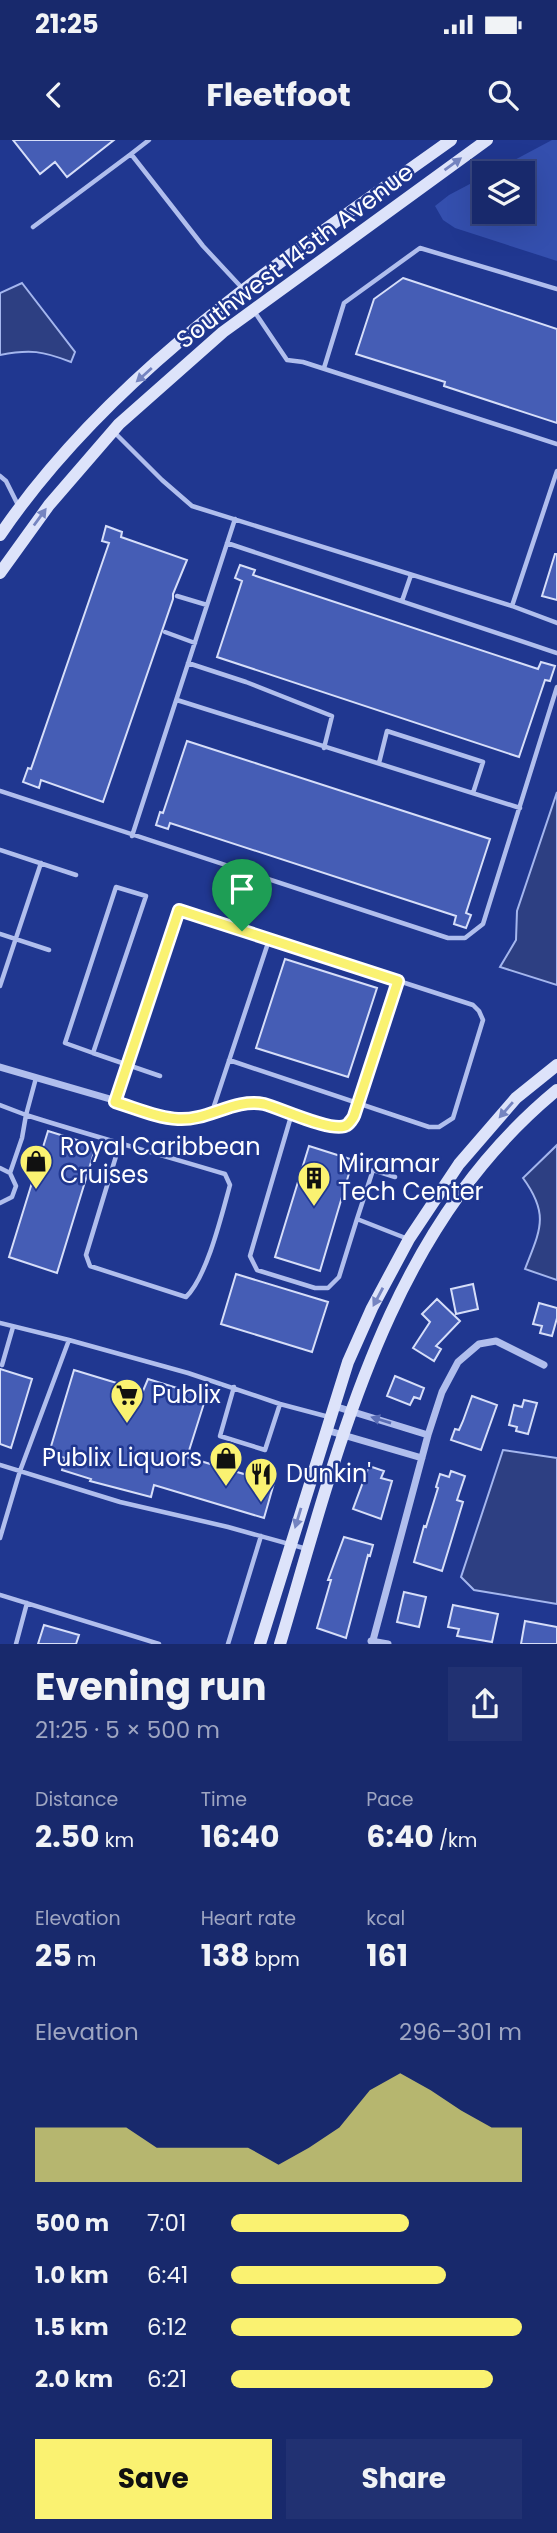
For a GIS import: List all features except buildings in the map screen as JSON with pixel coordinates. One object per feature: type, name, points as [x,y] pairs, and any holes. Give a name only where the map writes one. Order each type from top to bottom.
[{"type":"street","name":"Southwest 145th Avenue","points":[[0,535],[19,507],[97,417],[211,314],[451,140]]},
{"type":"street","name":"Southwest 145th Avenue","points":[[0,573],[49,505],[113,431],[223,332],[487,140]]},
{"type":"street","points":[[260,1644],[348,1362],[367,1318],[409,1239],[459,1164],[516,1098],[557,1065]]},
{"type":"street","points":[[0,1067],[179,1119],[242,1104],[261,1103],[340,1127],[348,1125],[358,1103]]},
{"type":"street","points":[[280,1644],[342,1435],[389,1314],[426,1246],[474,1176],[533,1111],[557,1090]]},
{"type":"street","points":[[388,1644],[372,1642],[428,1435],[442,1391],[458,1362],[479,1344],[496,1341],[544,1366]]},
{"type":"street","points":[[330,1418],[350,1411],[428,1435]]},
{"type":"street","points":[[330,1418],[342,1435],[422,1458]]},
{"type":"lane","points":[[33,227],[149,140]]},
{"type":"lane","points":[[131,154],[203,246],[243,289]]},
{"type":"lane","points":[[324,368],[344,303],[420,248],[557,289]]},
{"type":"lane","points":[[253,310],[287,360],[324,368],[557,444]]},
{"type":"lane","points":[[113,431],[192,506],[557,622]]},
{"type":"lane","points":[[512,606],[557,471]]},
{"type":"lane","points":[[0,476],[6,481],[19,507]]},
{"type":"lane","points":[[132,836],[235,519]]},
{"type":"lane","points":[[227,543],[557,653]]},
{"type":"lane","points":[[402,601],[411,575]]},
{"type":"lane","points":[[177,596],[207,605]]},
{"type":"lane","points":[[164,632],[195,643]]},
{"type":"lane","points":[[188,663],[246,682],[332,716],[324,748]]},
{"type":"lane","points":[[0,791],[448,939],[465,938],[483,924],[557,687]]},
{"type":"lane","points":[[177,700],[520,808]]},
{"type":"lane","points":[[379,763],[387,730],[483,762],[473,793]]},
{"type":"lane","points":[[0,850],[76,875]]},
{"type":"lane","points":[[0,986],[41,863]]},
{"type":"lane","points":[[93,1053],[146,896],[116,887],[65,1043],[93,1053],[127,1065],[160,1076]]},
{"type":"lane","points":[[115,1102],[179,910],[473,1005],[483,1020],[453,1118],[439,1127],[429,1127],[229,1060]]},
{"type":"lane","points":[[0,934],[49,950]]},
{"type":"lane","points":[[212,1112],[270,940]]},
{"type":"lane","points":[[358,1103],[398,981]]},
{"type":"lane","points":[[10,1173],[22,1138],[36,1078]]},
{"type":"lane","points":[[0,1105],[225,1174],[230,1185],[194,1289],[186,1297],[90,1266],[86,1255],[120,1143]]},
{"type":"lane","points":[[292,1113],[250,1256],[257,1270],[315,1288],[328,1288],[339,1278],[373,1170],[395,1177]]},
{"type":"lane","points":[[0,1168],[10,1173],[15,1181],[14,1192],[7,1201],[0,1203]]},
{"type":"lane","points":[[357,1219],[409,1239]]},
{"type":"lane","points":[[0,1323],[234,1387],[330,1418]]},
{"type":"lane","points":[[2,1365],[13,1326]]},
{"type":"lane","points":[[0,1538],[20,1471],[69,1340]]},
{"type":"lane","points":[[234,1387],[220,1436],[265,1450],[280,1404]]},
{"type":"lane","points":[[0,1465],[120,1502],[308,1549]]},
{"type":"lane","points":[[228,1644],[261,1536]]},
{"type":"lane","points":[[0,1595],[159,1644]]},
{"type":"lane","points":[[16,1644],[27,1603]]},
{"type":"shaded area","points":[[552,140],[557,140],[557,261],[455,228],[443,220],[435,206],[472,183],[472,224],[535,224],[535,161],[513,161]]},
{"type":"shaded area","points":[[22,283],[75,352],[71,362],[36,352],[0,355],[0,293]]},
{"type":"shaded area","points":[[557,792],[557,985],[500,967],[516,940],[517,911]]},
{"type":"shaded area","points":[[557,1145],[557,1280],[525,1269],[540,1223],[537,1202],[523,1178]]},
{"type":"shaded area","points":[[503,1450],[557,1458],[557,1604],[474,1590],[461,1577]]},
{"type":"place","name":"Royal Caribbean Cruises","points":[[36,1191]]},
{"type":"place","name":"Miramar Tech Center","points":[[314,1208]]},
{"type":"place","name":"Publix","points":[[127,1425]]},
{"type":"place","name":"Publix Liquors","points":[[226,1488]]},
{"type":"place","name":"Dunkin'","points":[[261,1504]]},
{"type":"route","points":[[179,910],[242,931],[398,981],[354,1116],[348,1125],[328,1125],[261,1103],[242,1104],[201,1116],[179,1119],[115,1102],[179,910]]}]
